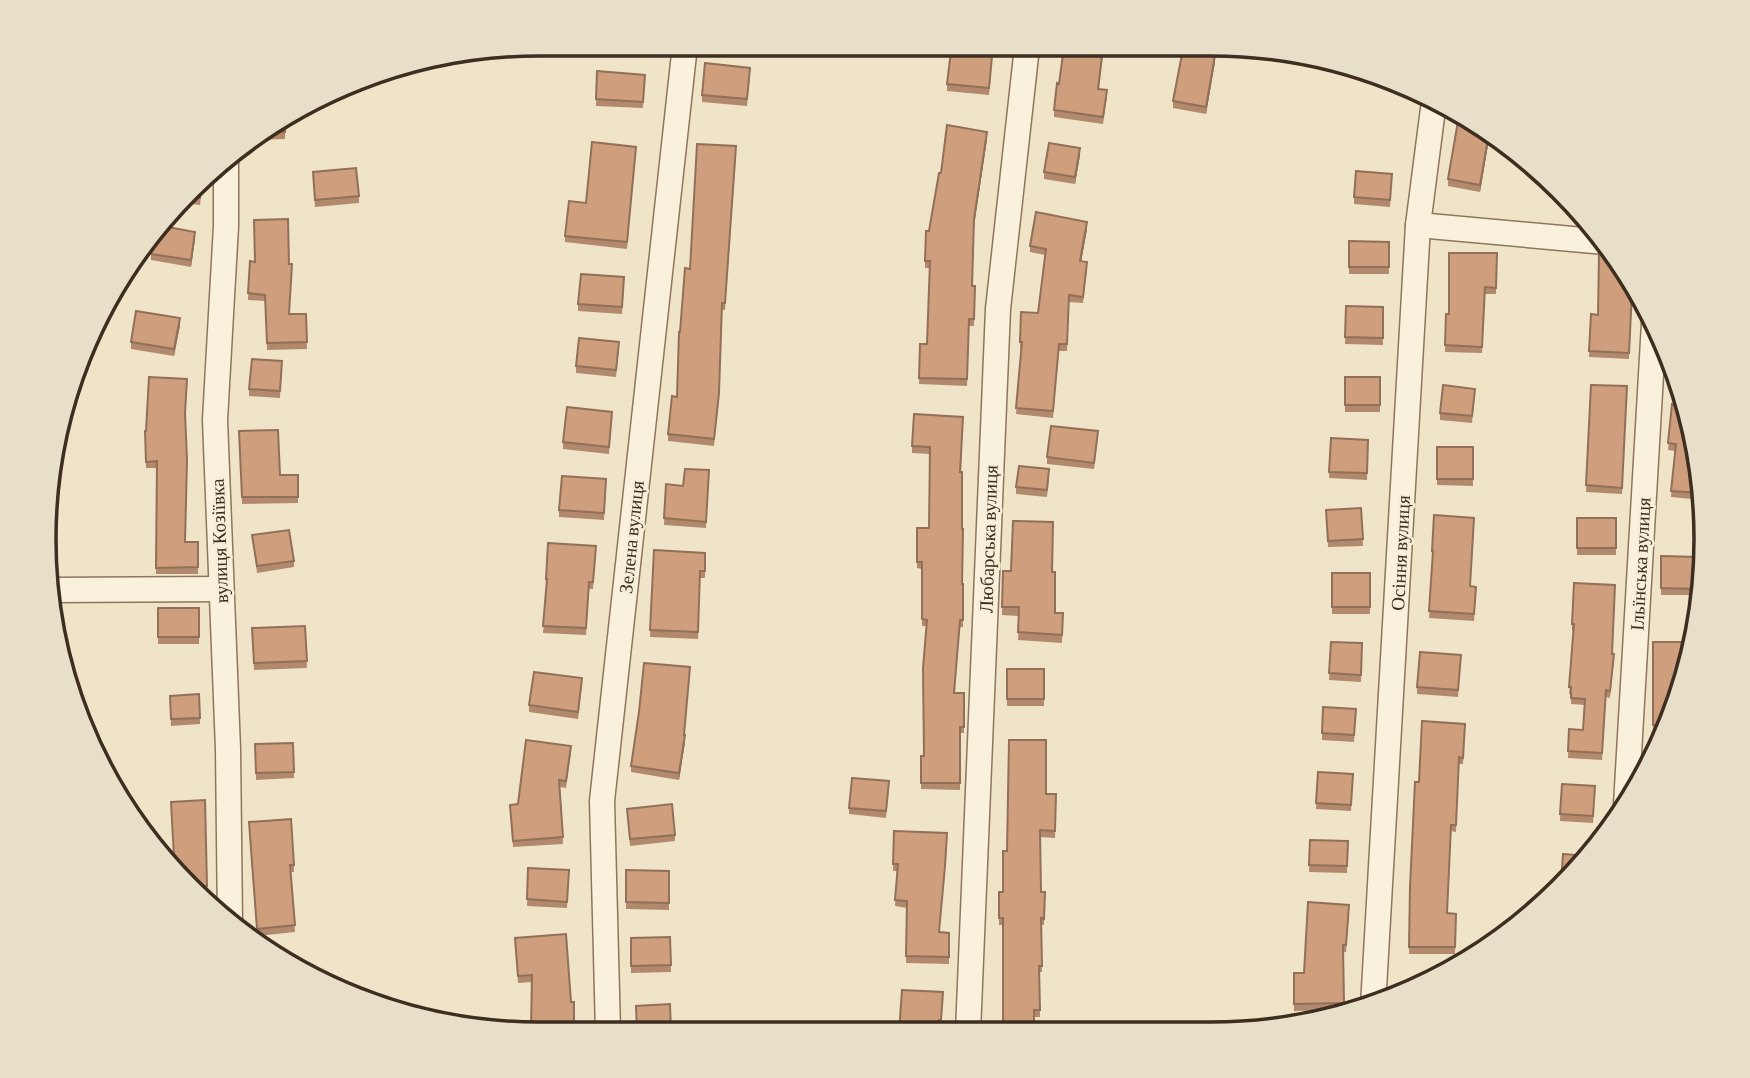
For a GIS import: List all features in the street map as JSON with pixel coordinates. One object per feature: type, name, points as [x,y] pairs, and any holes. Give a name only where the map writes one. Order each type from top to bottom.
[{"type":"street","name":"Зелена вулиця","points":[[608,1022],[602,802],[684,56]]},
{"type":"street","name":"Любарська вулиця","points":[[968,1022],[998,309],[1026,56]]},
{"type":"street","name":"Осіння вулиця","points":[[1374,993],[1418,225],[1433,110]]},
{"type":"street","name":"вулиця Козіївка","points":[[226,172],[226,226],[215,420],[228,748],[230,909]]},
{"type":"street","points":[[1418,225],[1590,241]]},
{"type":"street","name":"Ільїнська вулиця","points":[[1627,783],[1653,345]]},
{"type":"street","points":[[59,590],[221,589]]},
{"type":"building","points":[[950,56],[992,56],[989,88],[947,84]]},
{"type":"building","points":[[1063,56],[1102,56],[1098,89],[1107,90],[1103,117],[1054,110],[1057,83],[1059,84]]},
{"type":"building","points":[[1182,56],[1215,56],[1206,107],[1173,101]]},
{"type":"building","points":[[705,63],[750,68],[747,99],[702,95]]},
{"type":"building","points":[[597,71],[645,75],[643,102],[596,99]]},
{"type":"building","points":[[1458,124],[1487,143],[1480,185],[1448,179]]},
{"type":"building","points":[[947,125],[987,132],[974,219],[974,319],[969,319],[967,379],[919,378],[920,344],[927,344],[930,261],[925,261],[926,231],[929,231],[941,173]]},
{"type":"building","points":[[592,142],[636,147],[627,242],[565,236],[569,201],[586,203]]},
{"type":"building","points":[[1049,143],[1080,148],[1075,177],[1044,172]]},
{"type":"building","points":[[697,144],[736,146],[725,303],[722,303],[719,393],[714,439],[668,434],[672,396],[677,397],[685,268],[690,269]]},
{"type":"building","points":[[356,168],[359,196],[315,200],[313,172]]},
{"type":"building","points":[[1356,171],[1392,174],[1390,200],[1354,197]]},
{"type":"building","points":[[1036,212],[1087,222],[1080,261],[1087,262],[1083,297],[1069,295],[1067,344],[1059,344],[1053,411],[1016,408],[1022,342],[1021,312],[1038,313],[1046,249],[1030,246]]},
{"type":"building","points":[[288,219],[289,264],[292,264],[289,314],[306,314],[307,342],[267,343],[265,295],[248,293],[250,261],[255,262],[254,220]]},
{"type":"building","points":[[171,228],[195,232],[191,260],[151,254]]},
{"type":"building","points":[[1349,241],[1389,242],[1389,267],[1349,267]]},
{"type":"building","points":[[1449,253],[1497,253],[1496,288],[1485,287],[1482,347],[1445,345],[1446,314],[1449,314]]},
{"type":"building","points":[[1599,254],[1613,271],[1631,302],[1629,353],[1589,351],[1591,314],[1598,315]]},
{"type":"building","points":[[581,274],[624,277],[622,307],[578,304]]},
{"type":"building","points":[[1346,306],[1383,307],[1383,338],[1345,337]]},
{"type":"building","points":[[136,311],[180,318],[174,349],[131,342]]},
{"type":"building","points":[[579,338],[619,342],[616,370],[576,366]]},
{"type":"building","points":[[252,359],[282,361],[280,391],[249,389]]},
{"type":"building","points":[[149,377],[187,379],[185,542],[198,542],[198,567],[156,568],[157,461],[146,462]]},
{"type":"building","points":[[1345,377],[1380,377],[1380,405],[1345,405]]},
{"type":"building","points":[[1443,385],[1475,389],[1472,416],[1440,413]]},
{"type":"building","points":[[1591,385],[1627,386],[1622,488],[1586,485]]},
{"type":"building","points":[[1672,404],[1678,414],[1685,445],[1692,492],[1671,491],[1676,444],[1668,443]]},
{"type":"building","points":[[567,407],[612,412],[609,447],[563,442]]},
{"type":"building","points":[[914,414],[963,417],[960,472],[963,620],[960,620],[954,693],[964,693],[964,727],[960,727],[960,783],[921,783],[921,756],[924,756],[923,668],[927,620],[922,619],[922,562],[917,562],[917,528],[929,528],[930,447],[912,446]]},
{"type":"building","points":[[1051,426],[1098,431],[1094,463],[1047,457]]},
{"type":"building","points":[[278,430],[280,475],[298,475],[298,497],[242,497],[239,431]]},
{"type":"building","points":[[1331,438],[1368,440],[1367,473],[1329,472]]},
{"type":"building","points":[[1437,447],[1473,447],[1473,479],[1437,479]]},
{"type":"building","points":[[1019,466],[1049,469],[1047,490],[1016,487]]},
{"type":"building","points":[[685,469],[709,470],[706,522],[664,518],[666,484],[683,486]]},
{"type":"building","points":[[562,476],[606,479],[604,513],[559,510]]},
{"type":"building","points":[[1361,508],[1363,539],[1328,541],[1326,510]]},
{"type":"building","points":[[1434,515],[1474,518],[1470,586],[1476,587],[1474,614],[1429,611]]},
{"type":"building","points":[[1577,518],[1616,518],[1616,548],[1577,548]]},
{"type":"building","points":[[1013,521],[1053,522],[1055,613],[1063,613],[1062,635],[1018,632],[1019,607],[1002,607],[1003,571],[1011,571]]},
{"type":"building","points":[[289,530],[294,561],[257,566],[252,535]]},
{"type":"building","points":[[548,543],[596,546],[593,582],[589,582],[586,628],[543,626]]},
{"type":"building","points":[[654,550],[705,553],[705,571],[700,571],[698,632],[650,630]]},
{"type":"building","points":[[1661,556],[1693,557],[1691,589],[1661,588]]},
{"type":"building","points":[[1332,573],[1370,573],[1370,607],[1332,607]]},
{"type":"building","points":[[1574,583],[1615,585],[1614,654],[1610,691],[1606,690],[1602,753],[1568,751],[1569,729],[1583,730],[1585,699],[1571,698],[1569,687]]},
{"type":"building","points":[[158,608],[199,608],[199,637],[158,637]]},
{"type":"building","points":[[305,626],[307,661],[254,663],[252,628]]},
{"type":"building","points":[[1331,642],[1362,643],[1361,675],[1329,673]]},
{"type":"building","points":[[1653,642],[1683,642],[1668,694],[1657,725],[1653,725]]},
{"type":"building","points":[[1420,652],[1461,655],[1458,690],[1417,687]]},
{"type":"building","points":[[644,663],[690,667],[679,773],[631,766]]},
{"type":"building","points":[[1007,669],[1044,669],[1044,699],[1007,699]]},
{"type":"building","points":[[534,672],[582,678],[578,712],[529,705]]},
{"type":"building","points":[[199,694],[200,718],[171,719],[170,696]]},
{"type":"building","points":[[1323,707],[1356,709],[1354,735],[1322,733]]},
{"type":"building","points":[[1422,721],[1465,724],[1463,758],[1459,757],[1456,825],[1451,825],[1447,913],[1456,914],[1455,947],[1409,947],[1415,782],[1419,782]]},
{"type":"building","points":[[526,740],[571,746],[566,781],[559,780],[563,837],[513,841],[510,805],[518,804]]},
{"type":"building","points":[[1009,740],[1046,740],[1046,794],[1056,794],[1055,831],[1040,830],[1041,892],[1045,892],[1044,919],[1041,918],[1040,1010],[1034,1010],[1034,1022],[1003,1022],[1003,918],[999,918],[999,892],[1003,892],[1003,851],[1007,851]]},
{"type":"building","points":[[293,743],[294,772],[256,773],[255,744]]},
{"type":"building","points":[[1318,772],[1353,774],[1351,805],[1316,803]]},
{"type":"building","points":[[852,778],[889,781],[886,811],[849,808]]},
{"type":"building","points":[[1562,784],[1595,786],[1593,816],[1560,814]]},
{"type":"building","points":[[205,800],[207,886],[197,881],[174,854],[171,802]]},
{"type":"building","points":[[672,804],[675,835],[630,839],[627,809]]},
{"type":"building","points":[[291,819],[294,865],[290,865],[295,925],[257,929],[249,822]]},
{"type":"building","points":[[894,831],[947,833],[939,932],[949,933],[949,957],[906,956],[907,901],[895,900],[898,864],[893,864]]},
{"type":"building","points":[[1310,840],[1348,841],[1347,866],[1309,865]]},
{"type":"building","points":[[1563,854],[1576,855],[1574,857],[1562,871]]},
{"type":"building","points":[[528,868],[569,870],[567,902],[527,899]]},
{"type":"building","points":[[626,870],[669,871],[669,903],[626,902]]},
{"type":"building","points":[[1308,902],[1349,905],[1346,945],[1343,945],[1344,1003],[1294,1004],[1294,973],[1304,973]]},
{"type":"building","points":[[566,934],[574,1022],[531,1022],[532,975],[518,976],[515,938]]},
{"type":"building","points":[[670,937],[671,965],[631,966],[631,938]]},
{"type":"building","points":[[902,990],[943,992],[939,1022],[900,1022]]},
{"type":"building","points":[[670,1004],[671,1022],[637,1022],[636,1006]]}]
